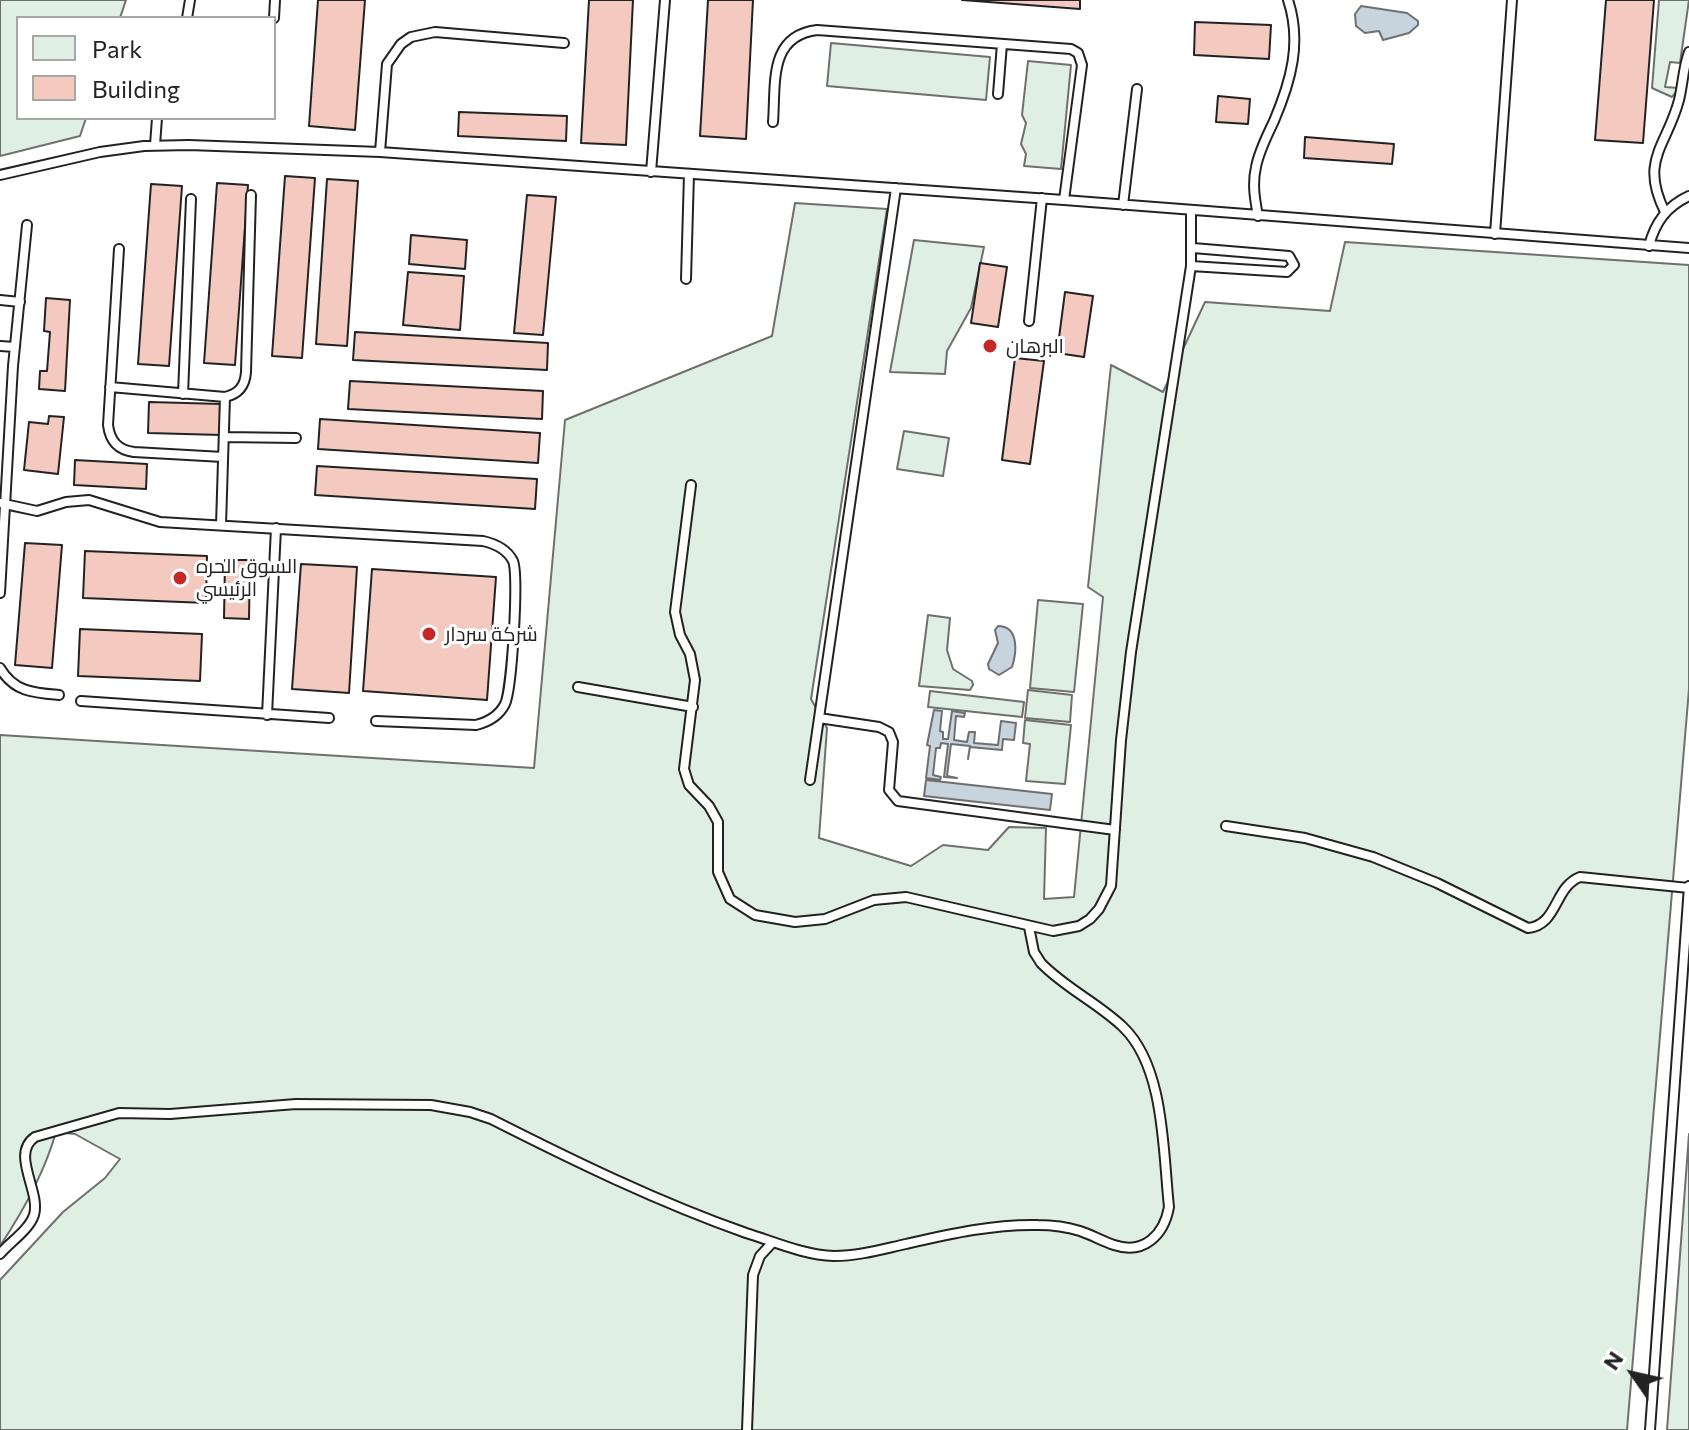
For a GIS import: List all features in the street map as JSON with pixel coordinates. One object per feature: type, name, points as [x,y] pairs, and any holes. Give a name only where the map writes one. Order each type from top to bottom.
[{"type":"lane","points":[[651,172],[665,0]]},
{"type":"lane","points":[[1258,216],[1254,195],[1256,166],[1283,97],[1294,53],[1295,26],[1288,0]]},
{"type":"lane","points":[[1495,234],[1512,0]]},
{"type":"lane","points":[[773,122],[780,54],[795,36],[806,31],[1071,49],[1080,56],[1082,65],[1064,200]]},
{"type":"lane","points":[[380,152],[387,64],[401,44],[411,37],[435,32],[564,43]]},
{"type":"lane","points":[[998,94],[1002,44]]},
{"type":"lane","points":[[1665,212],[1655,182],[1655,159],[1679,100],[1689,52]]},
{"type":"lane","points":[[1123,205],[1137,89]]},
{"type":"lane","points":[[155,145],[157,120]]},
{"type":"lane","points":[[0,175],[100,152],[155,145],[380,152],[1042,198],[1689,248]]},
{"type":"lane","points":[[686,279],[689,174]]},
{"type":"lane","points":[[810,780],[896,188]]},
{"type":"lane","points":[[110,387],[225,397],[238,392],[245,379],[251,195]]},
{"type":"lane","points":[[1649,246],[1652,233],[1665,212],[1689,196]]},
{"type":"lane","points":[[1029,321],[1042,198]]},
{"type":"lane","points":[[183,394],[191,199]]},
{"type":"lane","points":[[691,485],[675,612],[676,624],[695,680],[684,761],[686,777],[718,822],[718,872],[724,891],[746,911],[780,920],[810,921],[841,914],[874,900],[906,897],[1053,931],[1066,930],[1090,919],[1111,886],[1121,740],[1131,652],[1191,266],[1191,211]]},
{"type":"lane","points":[[0,593],[3,504],[27,225]]},
{"type":"lane","points":[[1191,266],[1287,272],[1294,265],[1289,256],[1193,248]]},
{"type":"lane","points":[[119,249],[109,432],[121,448],[134,452],[223,457]]},
{"type":"lane","points":[[0,300],[20,302]]},
{"type":"lane","points":[[0,346],[15,347]]},
{"type":"lane","points":[[221,525],[225,397]]},
{"type":"lane","points":[[224,437],[296,438]]},
{"type":"lane","points":[[3,504],[37,511],[66,502],[89,500],[160,522],[483,541],[501,547],[513,562],[516,581],[508,693],[497,715],[488,722],[476,725],[376,721]]},
{"type":"lane","points":[[267,715],[276,528]]},
{"type":"lane","points":[[0,668],[7,680],[25,691],[59,695]]},
{"type":"lane","points":[[578,687],[693,707]]},
{"type":"lane","points":[[81,701],[329,718]]},
{"type":"lane","points":[[819,718],[879,727],[889,732],[893,742],[889,790],[902,803],[1115,830]]},
{"type":"lane","points":[[1226,826],[1305,838],[1373,857],[1406,869],[1528,928],[1541,925],[1563,889],[1580,877],[1689,887],[1650,1430]]},
{"type":"lane","points":[[0,1254],[33,1218],[35,1204],[25,1153],[28,1143],[35,1137],[119,1113],[170,1114],[238,1107],[354,1103],[431,1105],[470,1112],[491,1119],[670,1204],[806,1252],[834,1256],[863,1254],[1001,1225],[1051,1225],[1076,1229],[1124,1248],[1138,1247],[1161,1233],[1169,1207],[1156,1094],[1146,1058],[1124,1028],[1041,963],[1034,952],[1029,927]]},
{"type":"lane","points":[[747,1430],[753,1275],[760,1256],[773,1242]]},
{"type":"green space","points":[[0,0],[126,0],[121,16],[16,16],[16,120],[85,120],[80,136],[0,156]]},
{"type":"green space","points":[[1659,0],[1689,0],[1680,63],[1670,62],[1665,87],[1679,88],[1672,97],[1652,88]]},
{"type":"green space","points":[[831,43],[990,57],[986,100],[827,86]]},
{"type":"green space","points":[[1028,61],[1071,65],[1061,169],[1024,166],[1026,154],[1021,144],[1026,123],[1022,115]]},
{"type":"green space","points":[[795,203],[887,209],[811,699],[827,728],[819,838],[911,866],[943,845],[988,850],[1009,827],[1046,828],[1044,899],[1074,897],[1103,597],[1088,587],[1111,365],[1163,392],[1205,302],[1330,311],[1345,242],[1689,265],[1689,689],[1627,1430],[0,1430],[0,1280],[63,1212],[105,1178],[120,1159],[75,1134],[56,1132],[32,1191],[0,1246],[0,735],[534,768],[565,420],[772,336]]},
{"type":"green space","points":[[914,240],[984,247],[971,308],[947,351],[945,374],[890,372]]},
{"type":"green space","points":[[904,431],[949,438],[943,476],[897,469]]},
{"type":"green space","points":[[1038,600],[1083,604],[1074,692],[1030,688]]},
{"type":"green space","points":[[928,615],[950,618],[947,650],[953,669],[972,681],[970,690],[919,686]]},
{"type":"green space","points":[[1028,690],[1072,695],[1070,722],[1025,718]]},
{"type":"green space","points":[[930,691],[1024,702],[1022,717],[928,707]]},
{"type":"green space","points":[[1025,720],[1071,725],[1065,784],[1026,781],[1030,744],[1023,743]]},
{"type":"green space","points":[[1689,1134],[1689,1430],[1667,1430]]},
{"type":"shaded area","points":[[1361,6],[1407,13],[1418,21],[1418,25],[1409,33],[1383,40],[1379,31],[1365,33],[1356,26],[1355,14]]},
{"type":"shaded area","points":[[998,626],[1010,630],[1015,641],[1012,667],[999,675],[989,669],[988,664],[998,643],[995,630]]},
{"type":"shaded area","points":[[934,710],[942,711],[940,731],[943,732],[943,739],[948,739],[952,711],[965,713],[964,717],[956,716],[954,740],[967,742],[969,732],[975,732],[974,743],[998,745],[1001,721],[1016,723],[1014,740],[1003,739],[1002,750],[970,747],[968,759],[970,746],[951,744],[947,776],[957,778],[944,777],[948,744],[941,743],[940,748],[936,748],[933,775],[941,777],[940,780],[926,778],[930,746],[927,745]]},
{"type":"shaded area","points":[[926,780],[1052,794],[1050,810],[924,796]]},
{"type":"building","points":[[318,0],[365,0],[355,130],[309,126]]},
{"type":"building","points":[[589,0],[633,0],[626,145],[581,143]]},
{"type":"building","points":[[708,0],[753,0],[746,139],[700,136]]},
{"type":"building","points":[[962,0],[1080,0],[1080,9]]},
{"type":"building","points":[[1606,0],[1654,0],[1643,143],[1595,140]]},
{"type":"building","points":[[1195,22],[1271,25],[1269,59],[1194,55]]},
{"type":"building","points":[[1218,96],[1250,99],[1248,124],[1216,122]]},
{"type":"building","points":[[459,112],[567,116],[566,141],[458,136]]},
{"type":"building","points":[[1305,137],[1394,144],[1392,164],[1304,158]]},
{"type":"building","points":[[285,176],[315,178],[302,358],[272,356]]},
{"type":"building","points":[[327,179],[358,181],[347,346],[316,344]]},
{"type":"building","points":[[217,183],[248,185],[235,365],[204,363]]},
{"type":"building","points":[[151,184],[182,186],[169,366],[138,364]]},
{"type":"building","points":[[527,195],[556,197],[543,335],[514,333]]},
{"type":"building","points":[[411,235],[467,240],[465,269],[409,264]]},
{"type":"building","points":[[980,263],[1007,267],[998,327],[971,323]]},
{"type":"building","points":[[408,272],[464,276],[460,330],[403,325]]},
{"type":"building","points":[[1065,292],[1093,296],[1084,357],[1057,353]]},
{"type":"building","points":[[46,298],[70,300],[65,391],[39,389],[40,371],[47,371],[50,332],[44,331]]},
{"type":"building","points":[[355,332],[548,343],[547,370],[353,360]]},
{"type":"building","points":[[1015,358],[1044,361],[1030,464],[1002,460]]},
{"type":"building","points":[[350,381],[543,391],[542,419],[348,409]]},
{"type":"building","points":[[149,402],[222,404],[221,435],[148,433]]},
{"type":"building","points":[[49,416],[64,417],[58,474],[24,470],[29,422],[48,424]]},
{"type":"building","points":[[320,419],[540,433],[538,463],[318,449]]},
{"type":"building","points":[[75,460],[147,464],[146,489],[74,485]]},
{"type":"building","points":[[317,466],[537,479],[535,509],[315,495]]},
{"type":"building","points":[[25,543],[62,545],[52,668],[15,665]]},
{"type":"building","points":[[85,551],[207,556],[206,603],[83,598]]},
{"type":"building","points":[[225,560],[250,560],[249,619],[224,618]]},
{"type":"building","points":[[301,564],[357,567],[349,693],[292,689]]},
{"type":"building","name":"شركة سردار","points":[[372,569],[496,577],[487,700],[363,691]]},
{"type":"building","points":[[80,629],[202,634],[200,681],[78,676]]},
{"type":"place","name":"البرهان","points":[[990,346]]},
{"type":"place","name":"السوق الحره الرئيسي","points":[[180,578]]},
{"type":"place","name":"شركة سردار","points":[[429,634]]}]
